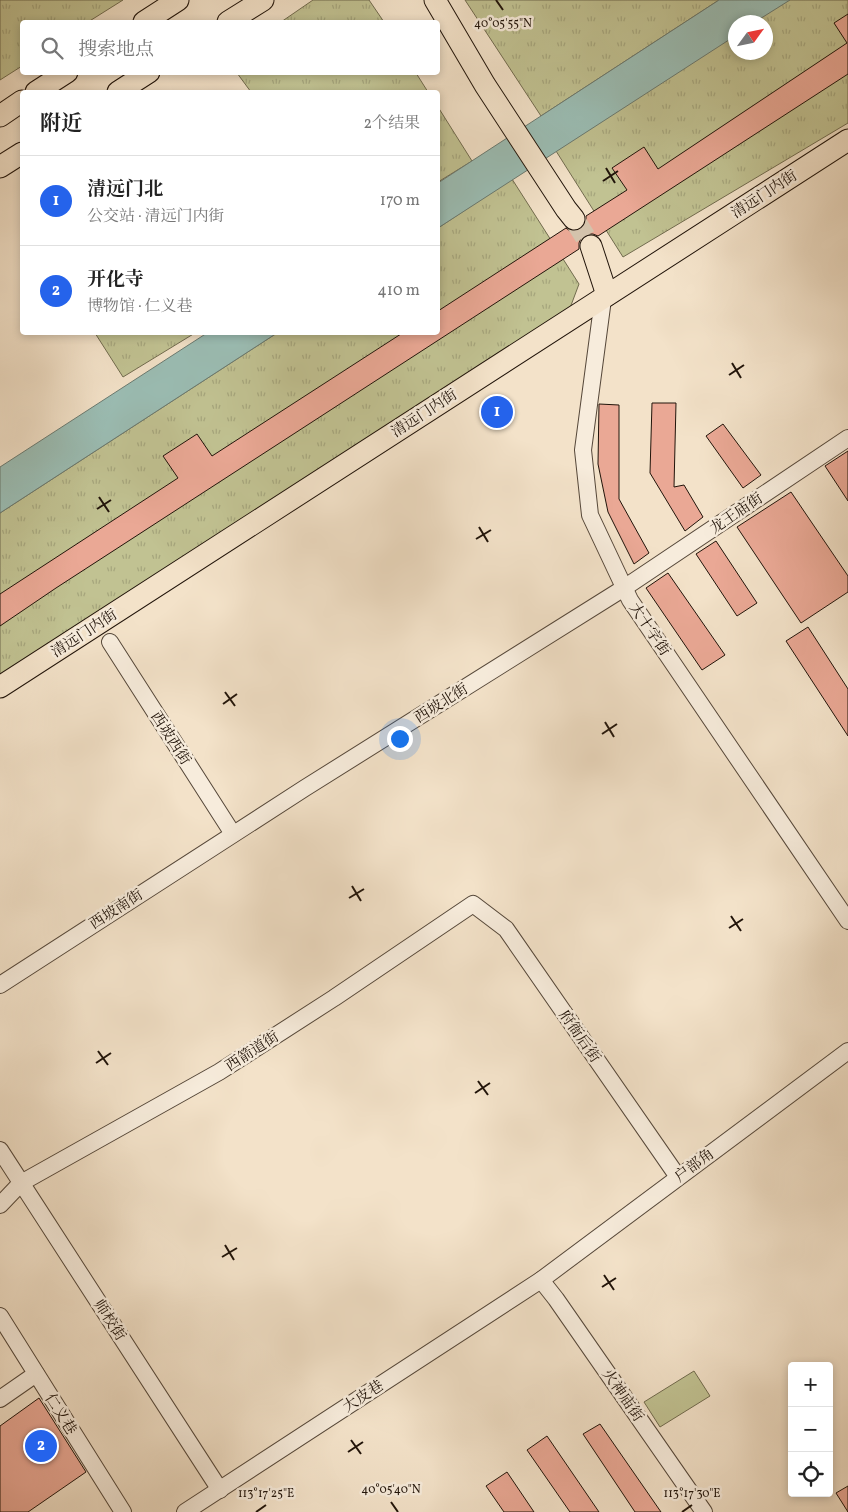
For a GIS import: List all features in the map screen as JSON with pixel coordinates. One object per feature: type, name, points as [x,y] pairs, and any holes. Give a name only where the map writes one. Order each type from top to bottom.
[{"type":"main road","points":[[147,20],[178,0]]},
{"type":"main road","points":[[231,20],[263,0]]},
{"type":"main road","points":[[435,0],[485,85],[570,214]]},
{"type":"main road","points":[[39,90],[62,75]]},
{"type":"main road","points":[[121,90],[144,75]]},
{"type":"main road","points":[[0,116],[20,102]]},
{"type":"main road","name":"清远门内街","points":[[0,687],[848,140]]},
{"type":"main road","points":[[0,167],[20,154]]},
{"type":"main road","points":[[591,246],[607,295]]},
{"type":"street","name":"大十字街","points":[[607,295],[604,299],[583,450],[590,515],[630,600],[848,921]]},
{"type":"street","name":"龙王庙街","points":[[624,588],[848,438]]},
{"type":"street","name":"西坡北街","points":[[233,834],[624,588]]},
{"type":"street","name":"西坡西街","points":[[110,642],[233,834]]},
{"type":"street","name":"西坡南街","points":[[0,985],[233,834]]},
{"type":"street","name":"府衙后街","points":[[473,904],[506,929],[678,1177]]},
{"type":"street","name":"西箭道街","points":[[0,1204],[21,1183],[219,1072],[334,998],[473,904]]},
{"type":"street","name":"户部角","points":[[541,1280],[848,1051]]},
{"type":"street","name":"师校街","points":[[0,1150],[220,1490]]},
{"type":"street","name":"大皮巷","points":[[185,1512],[541,1280]]},
{"type":"street","name":"火神庙街","points":[[541,1280],[704,1512]]},
{"type":"street","name":"仁义巷","points":[[0,1316],[123,1512]]},
{"type":"street","points":[[0,1399],[36,1374]]},
{"type":"green space","points":[[0,0],[123,0],[91,20],[20,20],[20,67],[0,80]]},
{"type":"green space","points":[[313,0],[369,0],[383,20],[284,20]]},
{"type":"green space","points":[[465,0],[719,0],[541,116]]},
{"type":"green space","points":[[788,0],[848,0],[848,123],[623,257],[556,151],[728,39],[728,60],[773,60],[773,15],[764,15]]},
{"type":"green space","points":[[238,75],[417,75],[427,90],[250,90]]},
{"type":"green space","points":[[440,110],[472,161],[440,181]]},
{"type":"green space","points":[[512,179],[579,284],[570,308],[0,676],[0,513],[274,335],[440,335],[440,227]]},
{"type":"green space","points":[[96,335],[192,335],[123,377]]},
{"type":"green space","points":[[694,1371],[710,1396],[660,1427],[644,1402]]},
{"type":"water","points":[[719,0],[790,0],[766,15],[728,15],[728,41],[440,227],[440,182]]},
{"type":"water","points":[[204,335],[274,335],[0,513],[0,467]]},
{"type":"building","points":[[848,14],[848,74],[598,236],[587,234],[581,238],[579,249],[0,626],[0,594],[178,478],[163,456],[197,434],[212,456],[399,335],[440,335],[440,310],[566,228],[570,231],[581,229],[586,223],[586,216],[627,190],[612,168],[644,147],[658,169],[847,43],[834,23]]},
{"type":"building","points":[[652,403],[676,403],[674,487],[684,485],[703,517],[685,531],[650,473]]},
{"type":"building","points":[[599,404],[619,405],[619,499],[649,553],[634,564],[608,512],[598,464]]},
{"type":"building","points":[[723,424],[761,475],[743,488],[706,436]]},
{"type":"building","points":[[848,451],[848,501],[825,466]]},
{"type":"building","points":[[791,492],[848,576],[848,592],[801,623],[737,527]]},
{"type":"building","points":[[716,541],[757,603],[737,616],[696,554]]},
{"type":"building","points":[[668,573],[725,655],[702,670],[646,588]]},
{"type":"building","points":[[808,627],[848,689],[848,736],[786,641]]},
{"type":"building","points":[[39,1398],[86,1472],[28,1512],[0,1512],[0,1426]]},
{"type":"building","points":[[600,1424],[661,1512],[635,1512],[583,1434]]},
{"type":"building","points":[[547,1436],[599,1512],[570,1512],[527,1450]]},
{"type":"building","points":[[507,1472],[534,1512],[504,1512],[486,1486]]},
{"type":"building","points":[[848,1486],[848,1512],[836,1493]]},
{"type":"tunnel","points":[[574,219],[591,246]]},
{"type":"place","name":"清远门北","points":[[497,412]]},
{"type":"place","name":"开化寺","points":[[41,1446]]}]
